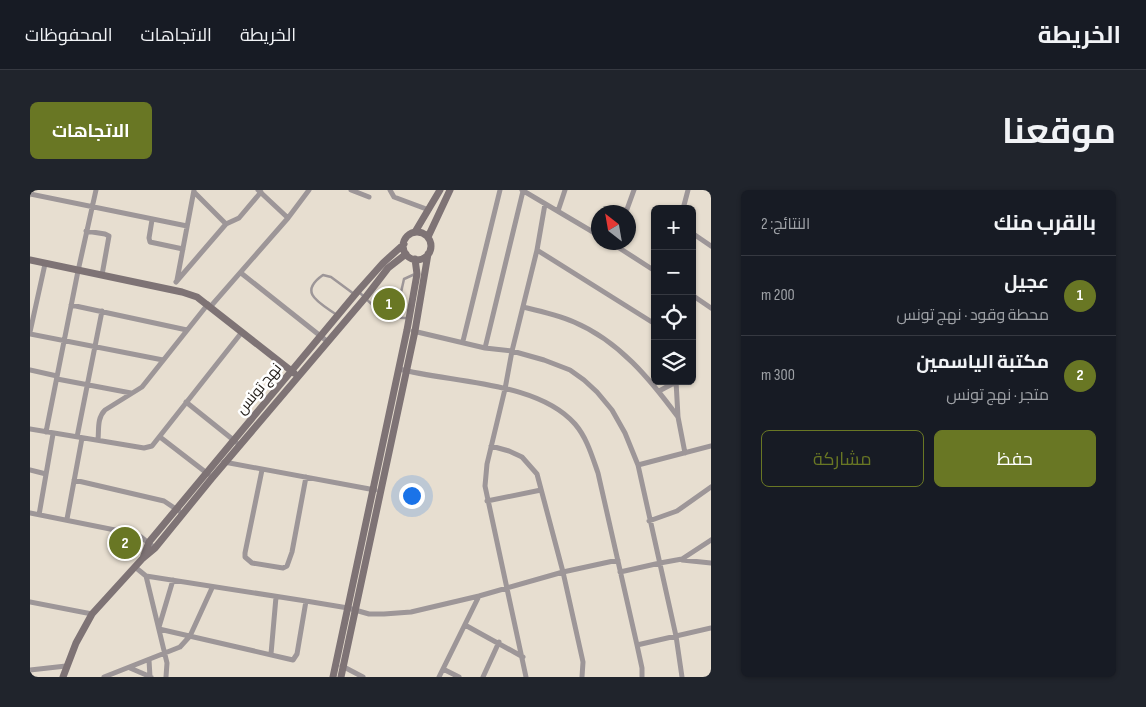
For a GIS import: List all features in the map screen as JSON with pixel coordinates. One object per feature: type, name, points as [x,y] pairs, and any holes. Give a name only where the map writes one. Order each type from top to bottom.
[{"type":"street","points":[[46,432],[96,190]]},
{"type":"street","points":[[98,440],[99,418],[101,414],[142,387],[187,330],[241,273],[288,218],[309,190]]},
{"type":"street","points":[[351,190],[369,197]]},
{"type":"street","points":[[390,190],[394,197],[429,210]]},
{"type":"street","points":[[416,232],[440,190]]},
{"type":"street","points":[[428,237],[450,190]]},
{"type":"street","points":[[463,341],[500,190]]},
{"type":"street","points":[[558,212],[565,190]]},
{"type":"street","points":[[629,205],[634,190]]},
{"type":"street","points":[[684,205],[688,190]]},
{"type":"street","points":[[194,191],[226,224]]},
{"type":"street","points":[[175,290],[194,191]]},
{"type":"street","points":[[176,282],[226,224],[239,218],[259,191],[288,218]]},
{"type":"street","points":[[485,348],[522,191],[591,232]]},
{"type":"street","points":[[30,194],[187,226]]},
{"type":"street","points":[[526,677],[508,587],[484,486],[512,351],[537,250],[545,204]]},
{"type":"street","points":[[152,220],[150,242],[183,249]]},
{"type":"street","points":[[86,231],[109,236],[102,275]]},
{"type":"street","points":[[341,677],[340,666],[431,244],[428,237],[422,233],[416,232],[409,235],[404,244],[406,254],[415,259],[422,258],[428,254]]},
{"type":"street","points":[[696,236],[711,246]]},
{"type":"street","name":"نهج تونس","points":[[63,677],[76,643],[92,614],[143,558],[156,548],[183,514],[210,475],[219,458],[357,293],[383,263],[404,244]]},
{"type":"street","points":[[537,250],[651,321]]},
{"type":"street","points":[[624,250],[651,268]]},
{"type":"street","name":"نهج تونس","points":[[143,558],[149,542],[177,509],[210,475],[226,463],[388,268],[406,254]]},
{"type":"street","points":[[411,331],[410,318],[417,274],[415,259]]},
{"type":"street","points":[[30,260],[197,296],[298,376]]},
{"type":"street","points":[[45,264],[30,333],[64,342],[163,360]]},
{"type":"street","points":[[241,273],[328,342]]},
{"type":"street","points":[[696,298],[711,308]]},
{"type":"street","points":[[71,305],[187,330]]},
{"type":"street","points":[[523,307],[574,321],[611,344],[635,365],[678,417]]},
{"type":"street","points":[[67,519],[87,384],[102,311]]},
{"type":"street","points":[[411,331],[463,341],[485,348],[512,351],[570,370],[591,386],[612,410],[625,433],[638,465],[676,636],[682,677]]},
{"type":"street","points":[[30,429],[144,448],[152,446],[242,332]]},
{"type":"street","points":[[30,370],[131,393]]},
{"type":"street","points":[[403,370],[505,389],[534,397],[552,406],[575,425],[588,446],[598,472],[642,668],[642,677]]},
{"type":"street","points":[[659,392],[671,385]]},
{"type":"street","points":[[676,385],[678,417],[685,453]]},
{"type":"street","points":[[186,402],[240,446]]},
{"type":"street","points":[[39,515],[53,434]]},
{"type":"street","points":[[160,437],[210,475]]},
{"type":"street","points":[[491,446],[522,457],[537,474],[563,572],[583,662],[582,677]]},
{"type":"street","points":[[638,465],[711,446]]},
{"type":"street","points":[[219,458],[226,463],[377,491]]},
{"type":"street","points":[[30,470],[46,474]]},
{"type":"street","points":[[262,470],[245,553],[245,558],[252,564],[283,568],[290,562],[306,477]]},
{"type":"street","points":[[74,480],[158,500],[183,514]]},
{"type":"street","points":[[649,521],[677,511],[711,487]]},
{"type":"street","points":[[487,501],[542,490]]},
{"type":"street","points":[[30,512],[135,534],[156,548]]},
{"type":"street","points":[[682,560],[711,540]]},
{"type":"street","points":[[135,567],[146,576],[212,588],[306,600],[369,614],[411,612],[479,596],[563,572],[618,560]]},
{"type":"street","points":[[620,572],[660,562],[682,560],[711,563]]},
{"type":"street","points":[[146,576],[166,654],[166,677]]},
{"type":"street","points":[[159,628],[173,580]]},
{"type":"street","points":[[104,677],[180,648],[190,636],[212,588]]},
{"type":"street","points":[[439,677],[479,596]]},
{"type":"street","points":[[270,654],[276,597]]},
{"type":"street","points":[[159,628],[291,660],[295,659],[306,600]]},
{"type":"street","points":[[30,602],[92,614]]},
{"type":"street","points":[[465,625],[500,642],[523,657]]},
{"type":"street","points":[[637,645],[711,628]]},
{"type":"street","points":[[483,677],[500,642]]},
{"type":"street","points":[[129,668],[150,677],[149,660]]},
{"type":"street","points":[[30,670],[66,666]]},
{"type":"street","points":[[333,677],[340,666]]},
{"type":"street","points":[[340,666],[363,677]]},
{"type":"street","points":[[443,669],[459,677]]},
{"type":"lane","points":[[395,318],[404,279],[417,274]]},
{"type":"lane","points":[[338,316],[313,298],[310,293],[312,286],[323,275],[331,277],[365,298],[378,310],[395,318],[410,318]]},
{"type":"place","name":"عجيل","points":[[389,304]]},
{"type":"place","name":"مكتبة الياسمين","points":[[125,543]]}]
